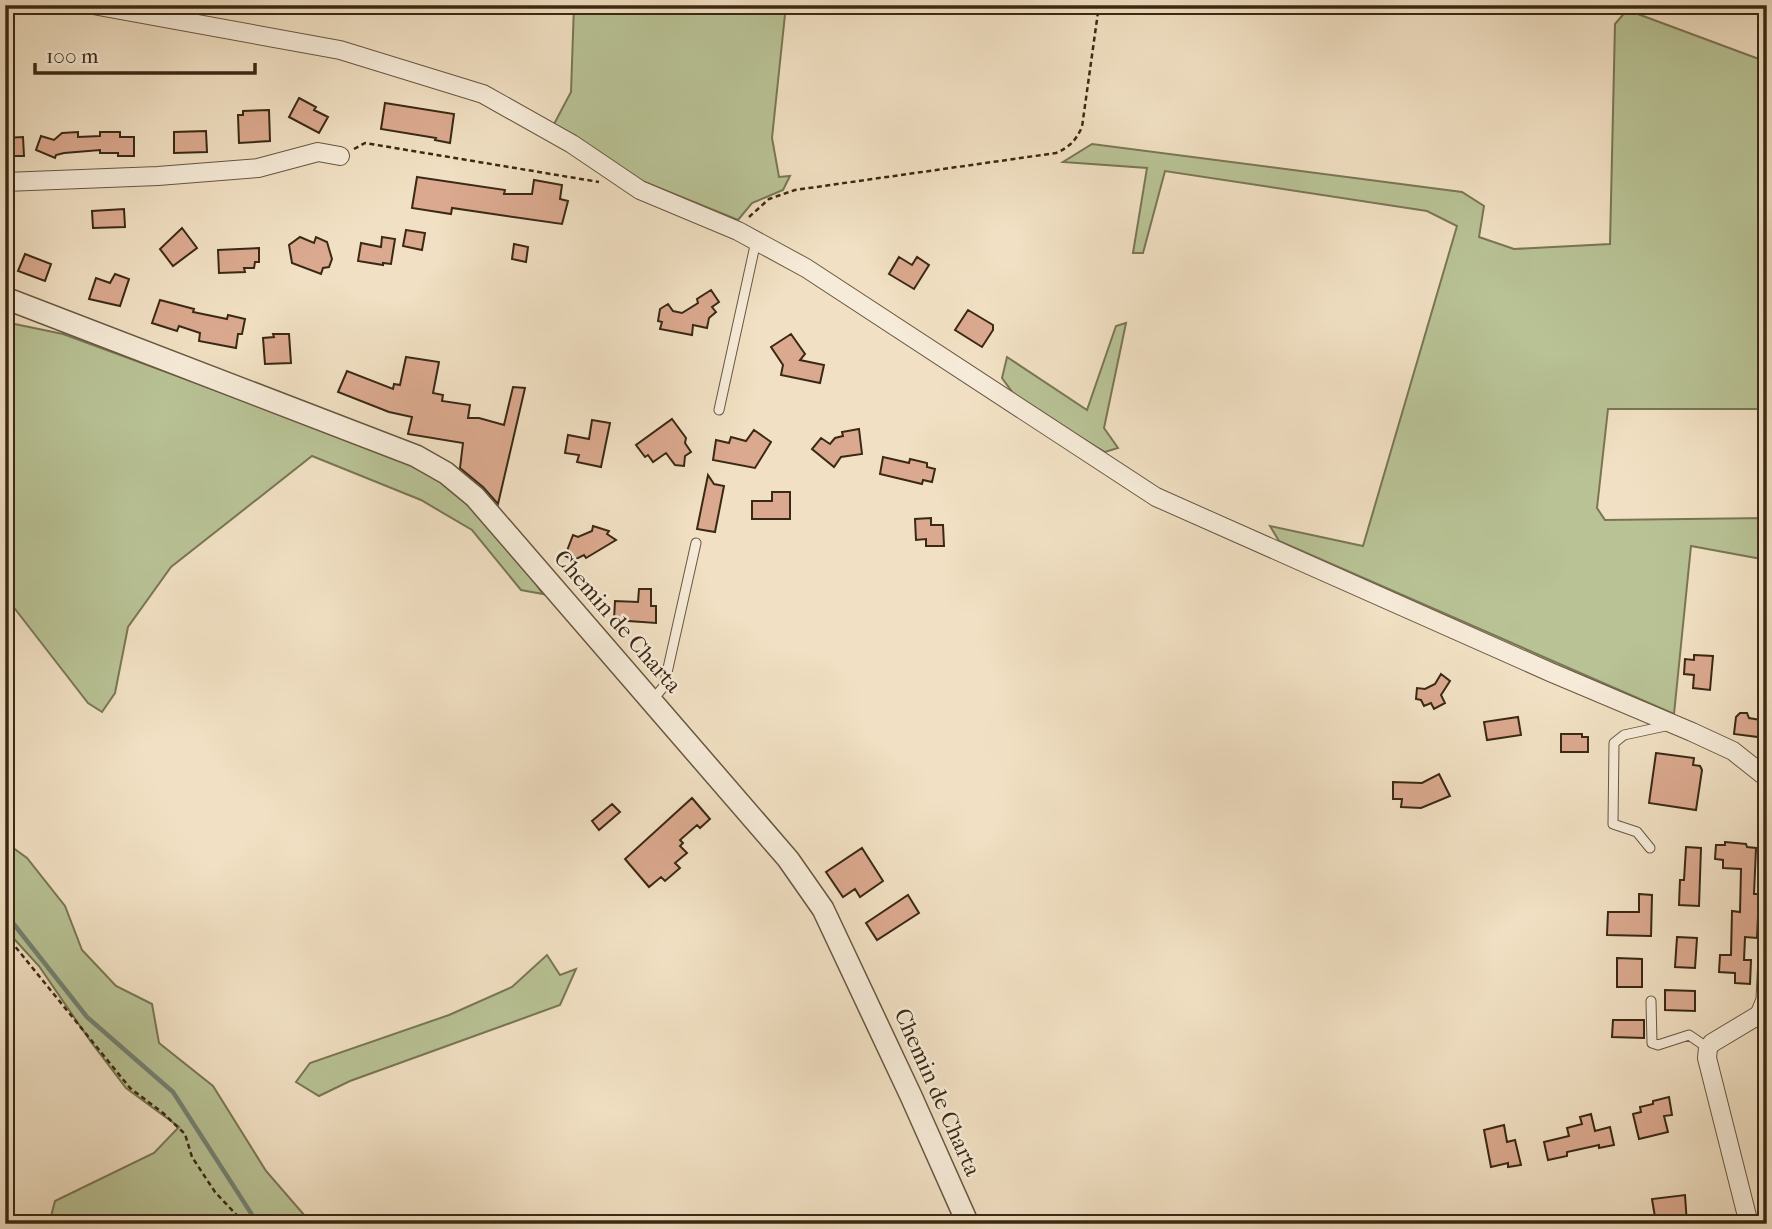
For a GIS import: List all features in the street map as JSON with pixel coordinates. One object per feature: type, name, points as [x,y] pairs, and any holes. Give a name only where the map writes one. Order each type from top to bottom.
[{"type":"street","points":[[93,5],[340,50],[483,94],[572,144],[640,190],[738,231],[806,268],[1156,496],[1732,751],[1767,778]]},
{"type":"street","points":[[5,182],[183,174],[258,168],[318,152],[340,156]]},
{"type":"street","name":"Chemin de Charta","points":[[5,298],[372,439],[433,464],[461,484],[497,520],[788,859],[815,895],[860,986],[968,1224]]},
{"type":"street","points":[[1749,1224],[1707,1058],[1708,1048],[1723,1035],[1760,1014]]},
{"type":"lane","points":[[719,410],[756,241]]},
{"type":"lane","points":[[652,701],[664,686],[696,543]]},
{"type":"lane","points":[[1650,848],[1637,832],[1613,824],[1614,743],[1624,735],[1675,725]]},
{"type":"lane","points":[[1760,1014],[1766,895]]},
{"type":"lane","points":[[1651,1001],[1651,1043],[1658,1045],[1689,1035],[1708,1048]]},
{"type":"path","points":[[738,231],[758,207],[769,199],[795,190],[1056,153],[1068,148],[1082,127],[1099,5]]},
{"type":"path","points":[[366,143],[603,183]]},
{"type":"path","points":[[5,934],[130,1088],[185,1134],[192,1157],[215,1192],[245,1224]]},
{"type":"green space","points":[[574,5],[786,5],[772,138],[779,177],[790,176],[783,190],[752,203],[738,220],[630,176],[553,126],[571,92]]},
{"type":"green space","points":[[1627,10],[1767,62],[1767,409],[1608,409],[1597,508],[1605,520],[1767,518],[1767,560],[1691,546],[1674,714],[1279,541],[1270,526],[1363,546],[1457,226],[1427,211],[1165,171],[1143,253],[1133,253],[1147,168],[1063,162],[1092,144],[1462,192],[1484,206],[1479,237],[1514,249],[1610,244],[1615,24]]},
{"type":"green space","points":[[5,322],[63,334],[425,467],[468,497],[499,533],[543,594],[521,590],[472,530],[421,500],[312,456],[171,567],[128,627],[115,693],[102,712],[88,703],[5,596]]},
{"type":"green space","points":[[1126,323],[1104,428],[1118,448],[1105,452],[1018,400],[1002,378],[1007,357],[1087,410],[1116,326]]},
{"type":"green space","points":[[5,842],[27,858],[65,906],[82,950],[116,986],[152,1004],[159,1043],[213,1086],[266,1171],[312,1224],[49,1224],[55,1201],[154,1153],[179,1127],[126,1088],[39,966],[5,929]]},
{"type":"green space","points":[[547,955],[560,975],[576,969],[560,1005],[350,1081],[319,1096],[296,1082],[310,1063],[449,1015],[512,987]]},
{"type":"building","points":[[299,98],[328,117],[319,133],[289,117]]},
{"type":"building","points":[[385,103],[454,114],[450,143],[435,140],[436,138],[381,129]]},
{"type":"building","points":[[269,110],[270,141],[239,143],[238,115],[243,115],[243,111]]},
{"type":"building","points":[[206,131],[207,152],[174,153],[174,132]]},
{"type":"building","points":[[78,132],[78,137],[100,136],[100,132],[120,132],[120,137],[134,137],[134,156],[100,153],[100,150],[64,153],[56,155],[55,158],[36,150],[41,136],[54,140],[62,133]]},
{"type":"building","points":[[23,137],[24,156],[5,156],[5,138]]},
{"type":"building","points":[[417,177],[505,190],[504,194],[532,194],[534,180],[562,185],[560,199],[568,201],[562,224],[452,208],[451,214],[412,208]]},
{"type":"building","points":[[124,209],[125,227],[93,228],[92,211]]},
{"type":"building","points":[[182,228],[197,248],[173,266],[160,249]]},
{"type":"building","points":[[406,230],[425,233],[422,250],[403,246]]},
{"type":"building","points":[[300,237],[314,243],[316,237],[327,242],[332,259],[329,267],[323,268],[321,274],[292,263],[289,245]]},
{"type":"building","points":[[382,237],[395,239],[391,264],[358,261],[361,243],[381,247]]},
{"type":"building","points":[[514,244],[528,247],[526,262],[512,259]]},
{"type":"building","points":[[259,248],[259,262],[255,262],[254,268],[244,268],[245,272],[219,273],[218,250]]},
{"type":"building","points":[[25,254],[51,264],[45,281],[18,271]]},
{"type":"building","points":[[899,257],[912,265],[917,257],[929,265],[914,289],[889,274]]},
{"type":"building","points":[[115,274],[129,279],[120,306],[89,299],[96,278],[110,283]]},
{"type":"building","points":[[711,290],[719,302],[712,307],[716,312],[709,318],[707,328],[693,325],[692,335],[660,329],[660,309],[668,304],[673,311],[682,313],[698,303],[697,299]]},
{"type":"building","points":[[160,300],[194,309],[193,312],[227,319],[228,315],[245,319],[242,334],[238,334],[236,348],[199,341],[200,333],[179,326],[177,331],[152,323]]},
{"type":"building","points":[[968,310],[993,325],[993,330],[982,347],[955,330]]},
{"type":"building","points":[[273,334],[289,334],[291,363],[265,364],[263,338],[274,337]]},
{"type":"building","points":[[791,334],[805,354],[800,360],[824,365],[820,383],[781,375],[783,365],[771,347]]},
{"type":"building","points":[[406,357],[439,362],[433,393],[443,395],[442,401],[470,405],[468,418],[504,425],[513,387],[525,388],[498,504],[460,468],[463,443],[408,434],[412,417],[389,412],[338,392],[347,371],[393,389],[394,384],[400,385]]},
{"type":"building","points":[[672,419],[686,438],[685,443],[691,452],[685,456],[684,466],[675,465],[666,453],[653,462],[648,455],[645,457],[636,445]]},
{"type":"building","points":[[592,420],[610,423],[601,467],[577,462],[579,455],[565,453],[568,435],[589,439]]},
{"type":"building","points":[[859,429],[862,454],[841,457],[834,467],[812,449],[821,438],[830,444],[835,438],[843,436],[842,432]]},
{"type":"building","points":[[754,430],[771,442],[755,468],[713,460],[716,440],[729,443],[731,437],[746,441]]},
{"type":"building","points":[[883,457],[909,463],[910,459],[927,463],[927,467],[935,469],[932,482],[923,480],[922,484],[880,474]]},
{"type":"building","points":[[708,475],[714,484],[724,486],[715,532],[697,529]]},
{"type":"building","points":[[772,492],[790,492],[790,519],[752,519],[752,501],[772,501]]},
{"type":"building","points":[[931,518],[931,525],[943,525],[944,546],[926,546],[926,539],[916,540],[915,519]]},
{"type":"building","points":[[593,526],[609,531],[607,534],[616,540],[586,558],[584,555],[574,560],[565,556],[573,535],[578,537],[592,531]]},
{"type":"building","points":[[639,589],[651,589],[651,606],[656,606],[656,623],[614,620],[615,601],[638,602]]},
{"type":"building","points":[[1694,655],[1713,656],[1710,690],[1693,688],[1694,675],[1684,674],[1685,659],[1694,660]]},
{"type":"building","points":[[1441,674],[1450,681],[1441,695],[1445,703],[1434,709],[1431,703],[1424,706],[1421,700],[1416,699],[1417,688],[1425,689],[1435,684]]},
{"type":"building","points":[[1740,713],[1747,713],[1749,718],[1767,721],[1767,735],[1758,734],[1758,737],[1734,734],[1736,717]]},
{"type":"building","points":[[1518,717],[1521,735],[1487,740],[1484,722]]},
{"type":"building","points":[[1561,734],[1582,734],[1582,737],[1588,737],[1588,752],[1561,752]]},
{"type":"building","points":[[1656,753],[1694,758],[1693,765],[1700,766],[1702,770],[1696,810],[1649,803]]},
{"type":"building","points":[[1439,774],[1450,796],[1421,808],[1401,807],[1402,799],[1393,799],[1393,782],[1422,783]]},
{"type":"building","points":[[692,798],[710,819],[700,828],[697,825],[680,840],[683,843],[680,846],[687,853],[675,863],[680,868],[665,881],[661,877],[649,887],[625,859]]},
{"type":"building","points":[[612,804],[620,812],[599,830],[592,821]]},
{"type":"building","points":[[1725,842],[1756,848],[1754,894],[1759,894],[1757,938],[1745,937],[1744,960],[1751,960],[1750,984],[1735,983],[1735,973],[1719,972],[1720,955],[1731,955],[1732,911],[1740,912],[1741,869],[1723,868],[1723,860],[1715,859],[1716,845],[1725,845]]},
{"type":"building","points":[[1686,847],[1701,848],[1699,906],[1679,905]]},
{"type":"building","points":[[862,848],[883,881],[860,897],[855,889],[843,897],[826,872]]},
{"type":"building","points":[[1639,894],[1652,895],[1651,936],[1607,935],[1608,912],[1639,912]]},
{"type":"building","points":[[908,895],[919,913],[877,940],[866,923]]},
{"type":"building","points":[[1677,937],[1697,938],[1695,968],[1675,967]]},
{"type":"building","points":[[1617,958],[1642,959],[1642,987],[1617,987]]},
{"type":"building","points":[[1665,990],[1695,991],[1695,1011],[1665,1010]]},
{"type":"building","points":[[1613,1020],[1644,1020],[1644,1038],[1612,1037]]},
{"type":"building","points":[[1669,1097],[1672,1115],[1664,1116],[1668,1132],[1639,1139],[1633,1114],[1641,1112],[1640,1107]]},
{"type":"building","points":[[1591,1114],[1595,1131],[1610,1127],[1614,1145],[1599,1148],[1599,1145],[1567,1152],[1567,1156],[1548,1160],[1544,1142],[1569,1136],[1567,1128],[1582,1124],[1580,1117]]},
{"type":"building","points":[[1504,1125],[1507,1142],[1515,1140],[1521,1165],[1508,1167],[1508,1163],[1491,1167],[1484,1130]]},
{"type":"building","points":[[1685,1195],[1687,1224],[1674,1224],[1674,1220],[1656,1223],[1652,1199]]},
{"type":"waterway","points":[[5,913],[87,1017],[173,1092],[258,1224]]}]
